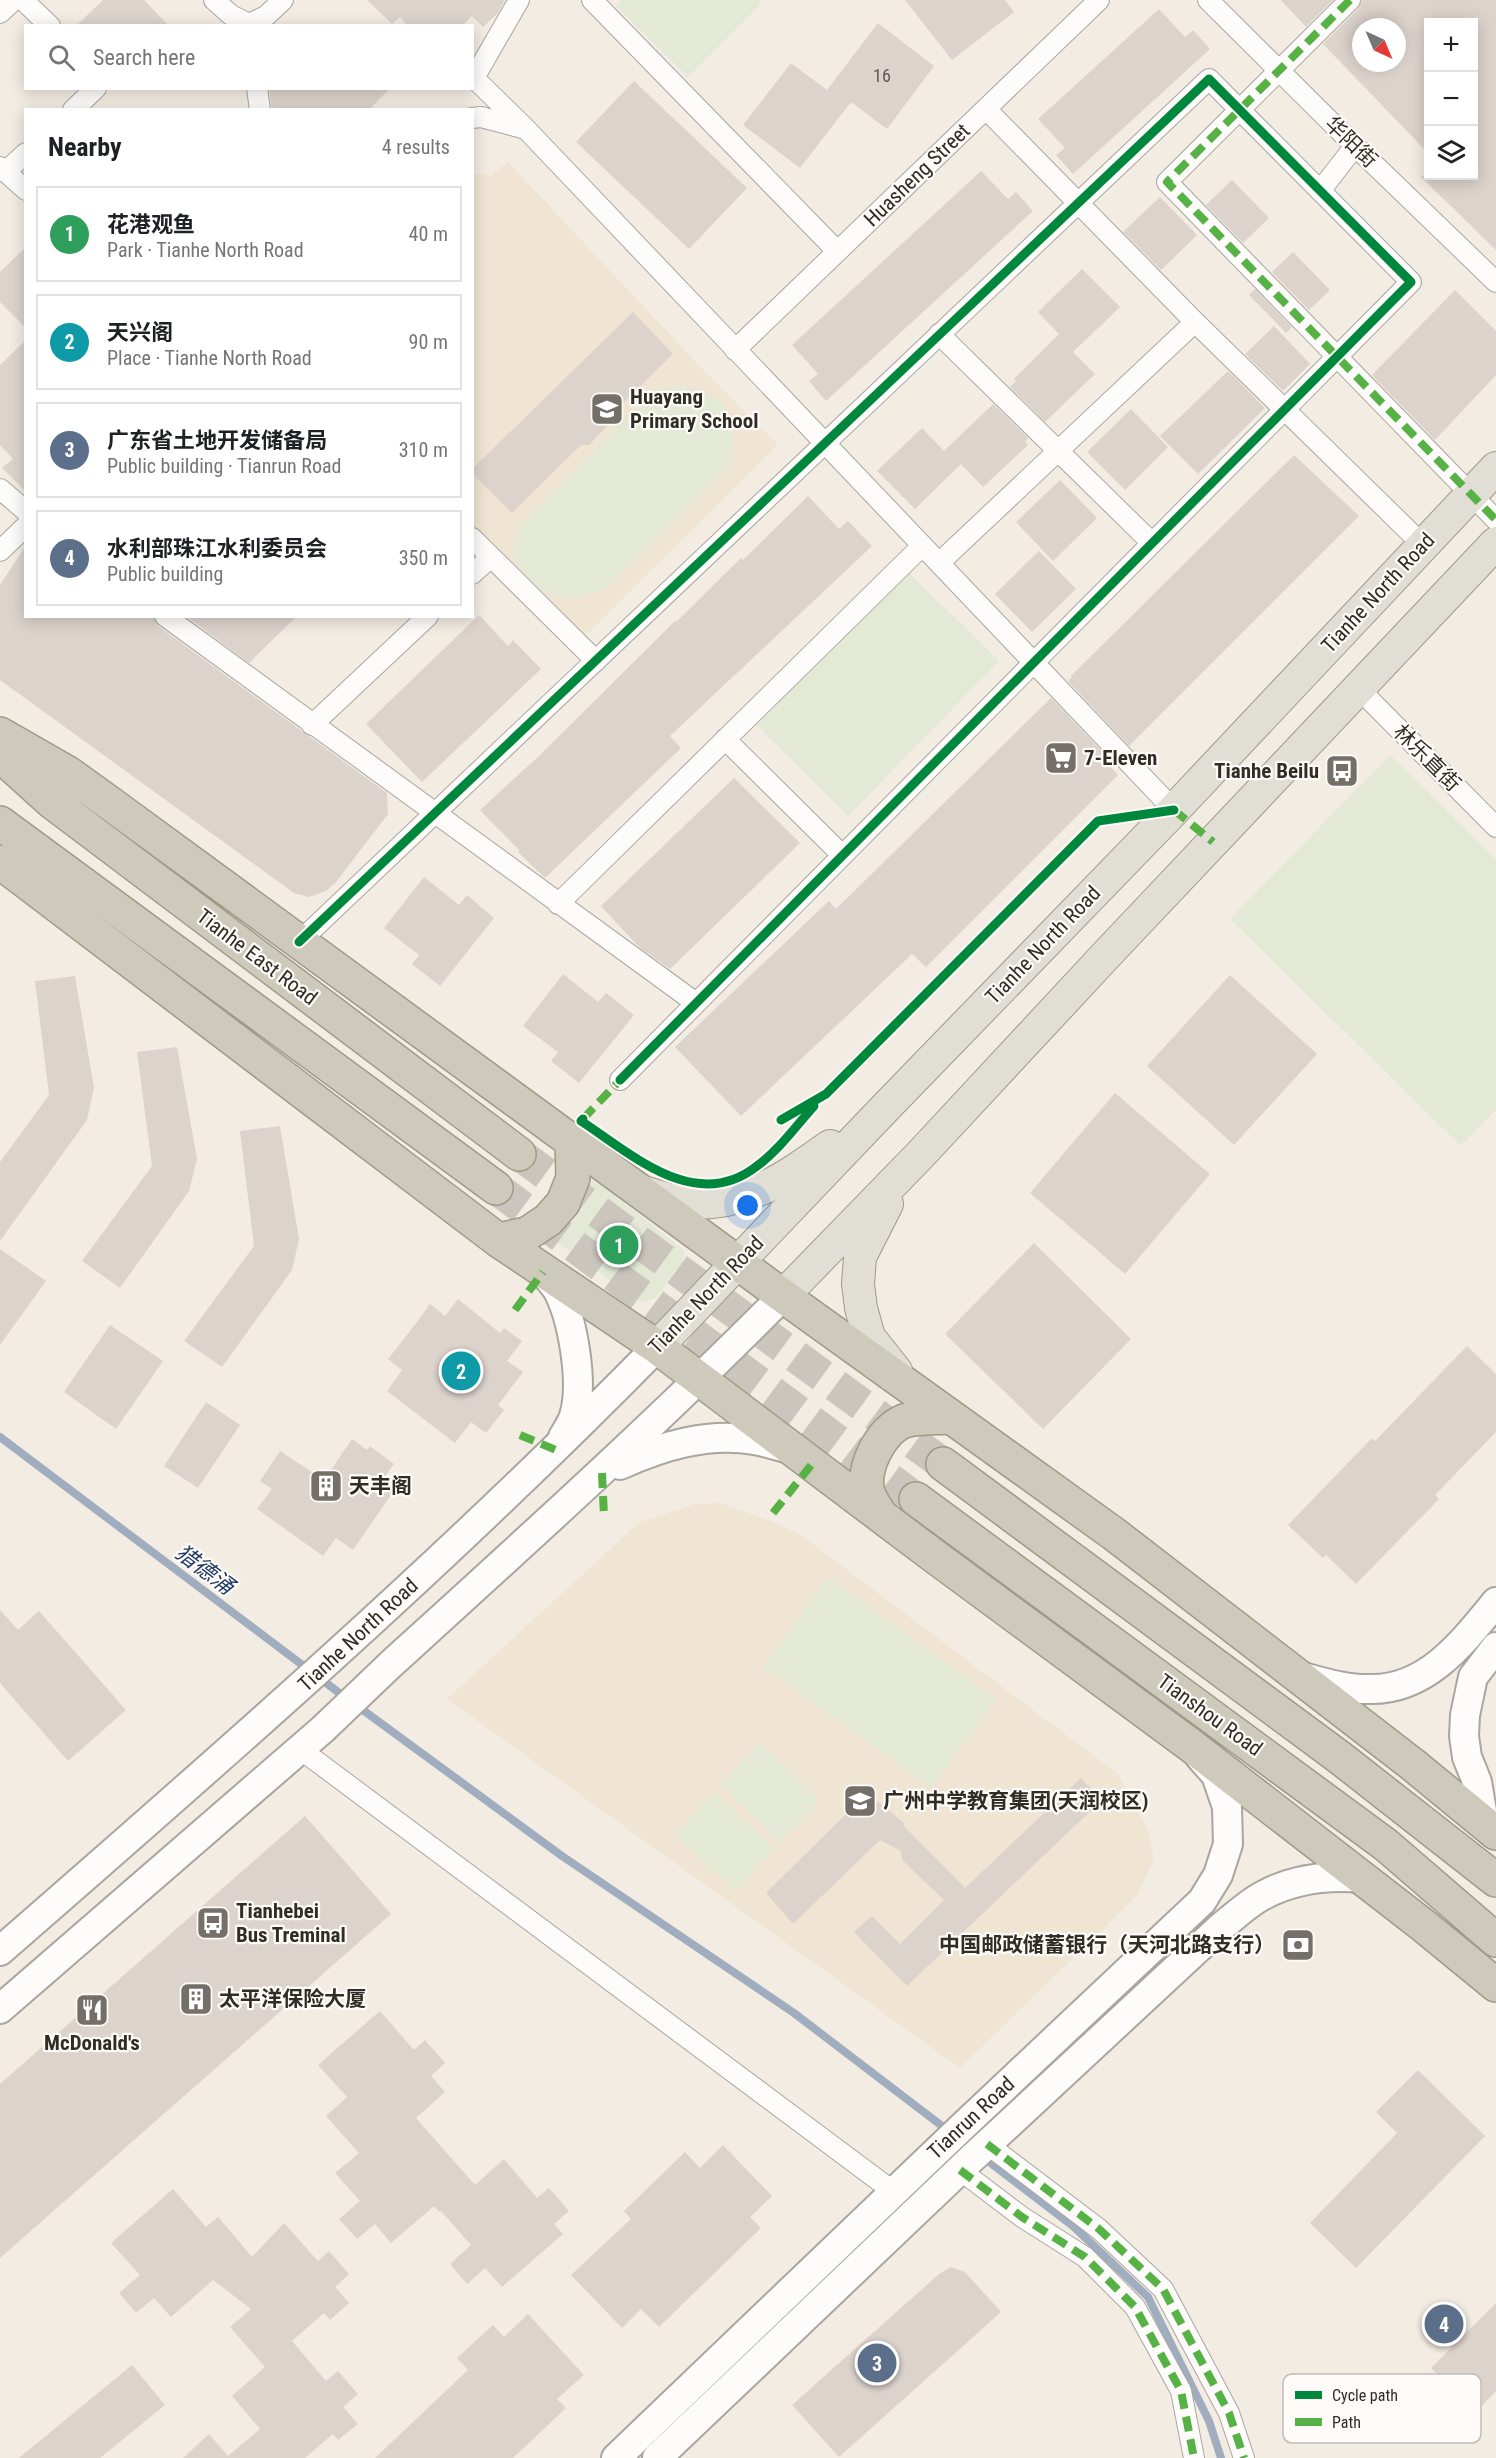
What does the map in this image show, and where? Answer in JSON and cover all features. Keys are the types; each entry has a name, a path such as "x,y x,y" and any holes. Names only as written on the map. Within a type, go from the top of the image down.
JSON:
{"highway":[{"path":"0,734 77,779 783,1296 1114,1534 1496,1831"},
{"name":"Tianhe East Road","path":"0,754 52,802 519,1155"},
{"name":"Tianhe East Road","path":"0,823 496,1188"},
{"path":"0,862 498,1240 657,1347 1189,1744 1496,1985"},
{"path":"498,1240 527,1234 548,1220 563,1203 573,1178 572,1140"},
{"path":"881,1516 868,1494 866,1481 869,1467 880,1443 893,1428 904,1421 950,1417"},
{"name":"Tianshou Road","path":"943,1464 1339,1757 1496,1880"},
{"name":"Tianshou Road","path":"916,1499 1386,1845 1496,1940"}],"main road":[{"name":"Tianhe North Road","path":"0,1951 348,1645 556,1450 1174,810 1496,468"},
{"path":"0,2009 323,1729 390,1665 602,1473 700,1379 921,1154 1496,543"},
{"path":"643,1192 692,1204 735,1199 762,1190 798,1169 887,1106"},
{"path":"921,1154 872,1229 860,1257 858,1284 861,1308 869,1337 894,1370 950,1417"},
{"path":"543,1272 557,1290 564,1307 572,1332 576,1363 577,1387 574,1415 556,1450"},
{"path":"602,1473 652,1450 702,1438 753,1440 794,1450"},
{"path":"1294,1675 1341,1686 1371,1689 1410,1682 1440,1664 1496,1602"},
{"path":"1496,1647 1473,1677 1465,1715 1464,1736 1467,1757 1477,1782 1483,1817 1496,1831"},
{"name":"Tianrun Road","path":"616,2458 954,2134 1202,1901 1218,1875 1228,1844 1227,1807 1216,1775 1189,1744"},
{"name":"Tianrun Road","path":"657,2458 972,2159 1221,1928 1261,1896 1297,1882 1324,1877 1362,1878"}],"street":[{"path":"0,13 14,0"},
{"path":"23,0 48,24"},
{"path":"214,0 231,15 247,24"},
{"path":"251,24 266,16 283,0"},
{"path":"519,0 474,78 1174,810"},
{"path":"592,0 837,251"},
{"name":"Huasheng Street","path":"735,350 1099,0"},
{"name":"华阳街","path":"1208,0 1496,282"},
{"path":"1350,0 1167,183 1496,520"},
{"path":"299,942 1209,79 1411,282 1282,409 620,1080"},
{"path":"75,108 94,90"},
{"path":"257,90 260,108"},
{"path":"986,109 1282,409 1423,545"},
{"path":"474,118 481,117 525,129"},
{"path":"1320,191 1355,146"},
{"path":"24,154 3,170 24,188"},
{"path":"939,563 1195,322"},
{"path":"939,334 1152,543"},
{"path":"0,489 24,509"},
{"path":"0,551 24,528"},
{"path":"474,540 597,661"},
{"path":"558,904 922,546"},
{"path":"474,572 491,557"},
{"path":"168,618 696,1003"},
{"path":"312,725 426,618"},
{"name":"林乐直街","path":"1358,688 1496,828"},
{"path":"725,739 842,855"},
{"path":"300,1749 894,2192"},
{"path":"972,2159 1022,2217 1085,2257 1135,2307 1181,2391 1194,2458"},
{"path":"972,2159 1099,2229 1163,2289 1229,2412 1244,2458"}],"shaded area":[{"name":"Huayang Primary School","path":"508,162 706,373 778,445 582,639 474,528 474,174 491,175"},
{"name":"广州中学教育集团(天润校区)","path":"721,1503 773,1522 802,1536 1118,1774 1147,1828 1154,1859 1137,1896 960,2068 447,1699 640,1522 695,1504"}],"green space":[{"path":"622,0 759,0 762,3 688,77 616,6"},
{"path":"678,386 710,395 728,410 733,433 729,466 606,588 582,597 571,598 560,597 540,589 519,566 514,554 515,540 522,523 653,391"},
{"path":"901,565 999,661 848,816 750,719"},
{"path":"1390,755 1496,859 1496,1110 1461,1146 1230,919"},
{"path":"593,1178 685,1251 682,1263 656,1298 640,1302 554,1240 576,1218"},
{"path":"828,1577 996,1699 931,1788 763,1666"},
{"path":"760,1743 820,1800 780,1842 720,1785"},
{"path":"715,1792 775,1849 735,1891 675,1834"}],"building":[{"path":"103,0 144,0 167,24 78,24"},
{"path":"367,0 505,0 498,13 483,27 472,16 464,24 406,24 400,17 392,24"},
{"path":"905,0 1005,0 1014,12 952,60"},
{"path":"1281,0 1333,0 1306,27"},
{"path":"1362,0 1496,0 1496,250 1424,180 1478,180 1478,18 1424,18 1424,149 1323,44 1358,9"},
{"path":"1159,9 1185,37 1193,30 1210,49 1073,174 1056,155 1065,148 1038,119"},
{"path":"878,23 934,66 887,129 851,102 800,168 743,125 791,63 827,90"},
{"path":"634,81 747,188 689,249 576,142"},
{"path":"269,90 388,90 371,108 272,108"},
{"path":"981,171 1008,199 1016,192 1033,211 826,401 809,381 818,374 792,345"},
{"path":"1232,180 1269,218 1243,243 1206,205"},
{"path":"1160,197 1197,235 1161,270 1123,232"},
{"path":"24,249 24,326 0,302 0,272"},
{"path":"1293,252 1330,290 1309,310 1272,272"},
{"path":"1082,269 1120,307 1073,352 1095,374 1045,422 1010,387 1016,381 1014,379 1059,334 1038,312"},
{"path":"1255,289 1292,327 1286,333 1249,295"},
{"path":"1455,290 1496,331 1496,375 1435,440 1372,375"},
{"path":"633,312 673,354 617,409 616,417 589,445 581,445 512,513 474,475 474,467"},
{"path":"1274,326 1310,364 1283,391 1245,354"},
{"path":"24,342 24,490 2,468 13,459 0,445 0,365"},
{"path":"1228,371 1265,408 1198,474 1160,436"},
{"path":"993,404 1028,438 1025,442 1028,445 983,487 961,464 915,509 877,471 922,428 944,451"},
{"path":"1131,409 1168,447 1125,490 1087,452"},
{"path":"1294,455 1359,516 1129,746 1068,681"},
{"path":"1060,480 1097,518 1053,561 1016,522"},
{"path":"808,496 839,529 848,521 872,546 670,736 681,748 545,878 480,810"},
{"path":"24,548 24,618 154,618 158,626 387,793 388,814 336,882 326,891 309,897 294,893 0,680 0,585"},
{"path":"1039,551 1076,589 1032,632 995,594"},
{"path":"479,615 508,646 513,640 541,669 422,782 366,724"},
{"path":"189,618 295,618 249,663"},
{"path":"1051,698 1113,763 1110,766 1118,775 926,967 912,954 741,1116 675,1047 829,901 836,909"},
{"path":"734,778 800,843 670,969 639,947 601,906"},
{"path":"424,877 459,905 467,895 494,918 440,986 412,964 419,955 384,928"},
{"path":"563,974 598,1002 606,993 634,1015 579,1083 551,1061 558,1052 523,1026"},
{"path":"1230,975 1317,1054 1234,1145 1147,1066"},
{"path":"75,976 94,1088 87,1120 0,1241 0,1162 49,1095 35,981"},
{"path":"177,1047 197,1159 189,1191 120,1288 82,1261 152,1166 137,1052"},
{"path":"1115,1093 1210,1174 1125,1274 1030,1193"},
{"path":"280,1126 299,1239 292,1270 222,1367 184,1341 254,1246 240,1131"},
{"path":"1034,1243 1131,1339 1043,1429 945,1334"},
{"path":"0,1249 46,1281 0,1345"},
{"path":"458,1299 500,1333 504,1328 522,1341 507,1361 523,1372 498,1405 504,1410 486,1433 471,1422 455,1443 387,1391 402,1370 388,1359 430,1304 445,1316"},
{"path":"110,1325 163,1361 116,1429 64,1392"},
{"path":"1467,1346 1496,1374 1496,1432 1435,1495 1439,1499 1356,1584 1326,1555 1323,1558 1288,1525 1372,1438 1375,1441"},
{"path":"206,1402 240,1425 198,1488 164,1466"},
{"name":"天丰阁","path":"352,1439 367,1450 370,1446 394,1464 380,1483 393,1492 353,1550 336,1538 323,1556 257,1509 272,1489 260,1481 280,1451 324,1480"},
{"path":"0,1610 18,1630 39,1611 126,1710 68,1761 0,1683"},
{"path":"1081,1778 1102,1800 907,1986 854,1932 872,1916 900,1944 944,1900 902,1860 901,1851 880,1840 793,1924 766,1893 854,1806 865,1801 871,1807 877,1801 904,1823 903,1825 965,1888"},
{"name":"太平洋保险大厦","path":"305,1816 391,1914 0,2258 0,2084"},
{"path":"380,2011 414,2050 425,2040 445,2063 431,2076 445,2092 416,2118 475,2185 504,2159 537,2198 549,2188 569,2211 554,2224 563,2234 502,2287 485,2268 467,2284 450,2264 471,2245 434,2206 391,2243 375,2224 357,2239 339,2219 360,2201 335,2173 359,2153 326,2116 347,2097 318,2065"},
{"path":"1418,2070 1485,2136 1356,2268 1310,2223 1397,2133 1376,2112"},
{"path":"723,2145 772,2196 750,2217 761,2228 659,2327 641,2309 622,2328 571,2275 631,2219 624,2211 685,2152 700,2168"},
{"path":"173,2189 206,2227 218,2217 252,2257 284,2223 318,2261 329,2251 349,2274 335,2287 349,2303 330,2320 324,2313 292,2341 326,2381 338,2371 358,2394 343,2407 358,2424 338,2440 333,2434 305,2458 183,2458 209,2434 228,2456 260,2429 232,2396 265,2367 230,2327 251,2309 213,2280 171,2317 154,2298 136,2313 119,2293 140,2275 111,2243"},
{"path":"951,2267 965,2272 1001,2312 839,2457 792,2405 939,2274"},
{"path":"1496,2303 1496,2391 1481,2407 1481,2374 1437,2374 1431,2368"},
{"path":"528,2314 584,2375 557,2399 566,2408 513,2458 375,2458 468,2370 457,2358 493,2325 504,2337"},
{"path":"132,2365 165,2405 100,2458 19,2458"}],"waterway":[{"name":"猎德涌","path":"0,1437 346,1698"},
{"path":"356,1705 562,1856 794,2013 1073,2226 1148,2297 1209,2421 1221,2458"}],"tunnel":[{"path":"519,1154 943,1464"},
{"path":"496,1188 916,1499"}],"marked path":[{"path":"1350,0 1167,182 1496,520"},
{"path":"1174,810 1213,842"},
{"path":"583,1119 620,1080"},
{"path":"515,1310 543,1272"},
{"path":"520,1435 556,1450"},
{"path":"773,1513 812,1464"},
{"path":"602,1473 604,1516"},
{"path":"987,2144 1099,2229 1163,2289 1229,2413 1244,2458"},
{"path":"960,2170 1022,2217 1085,2257 1135,2307 1181,2391 1194,2458"}],"cycle path":[{"path":"299,942 1209,79 1411,282 620,1080"},
{"path":"781,1120 826,1094 1098,821 1174,810"},
{"path":"583,1119 581,1121 643,1163 688,1182 711,1184 734,1179 765,1160 814,1106"}],"place":[{"name":"Huayang Primary School","path":"607,409"},
{"name":"7-Eleven","path":"1061,758"},
{"name":"Tianhe Beilu","path":"1342,771"},
{"name":"花港观鱼","path":"619,1245"},
{"name":"天兴阁","path":"461,1371"},
{"name":"天丰阁","path":"326,1486"},
{"name":"广州中学教育集团(天润校区)","path":"860,1801"},
{"name":"Tianhebei Bus Treminal","path":"213,1923"},
{"name":"中国邮政储蓄银行（天河北路支行）","path":"1298,1945"},
{"name":"太平洋保险大厦","path":"196,1999"},
{"name":"McDonald's","path":"92,2010"},
{"name":"水利部珠江水利委员会","path":"1444,2324"},
{"name":"广东省土地开发储备局","path":"877,2363"}]}
